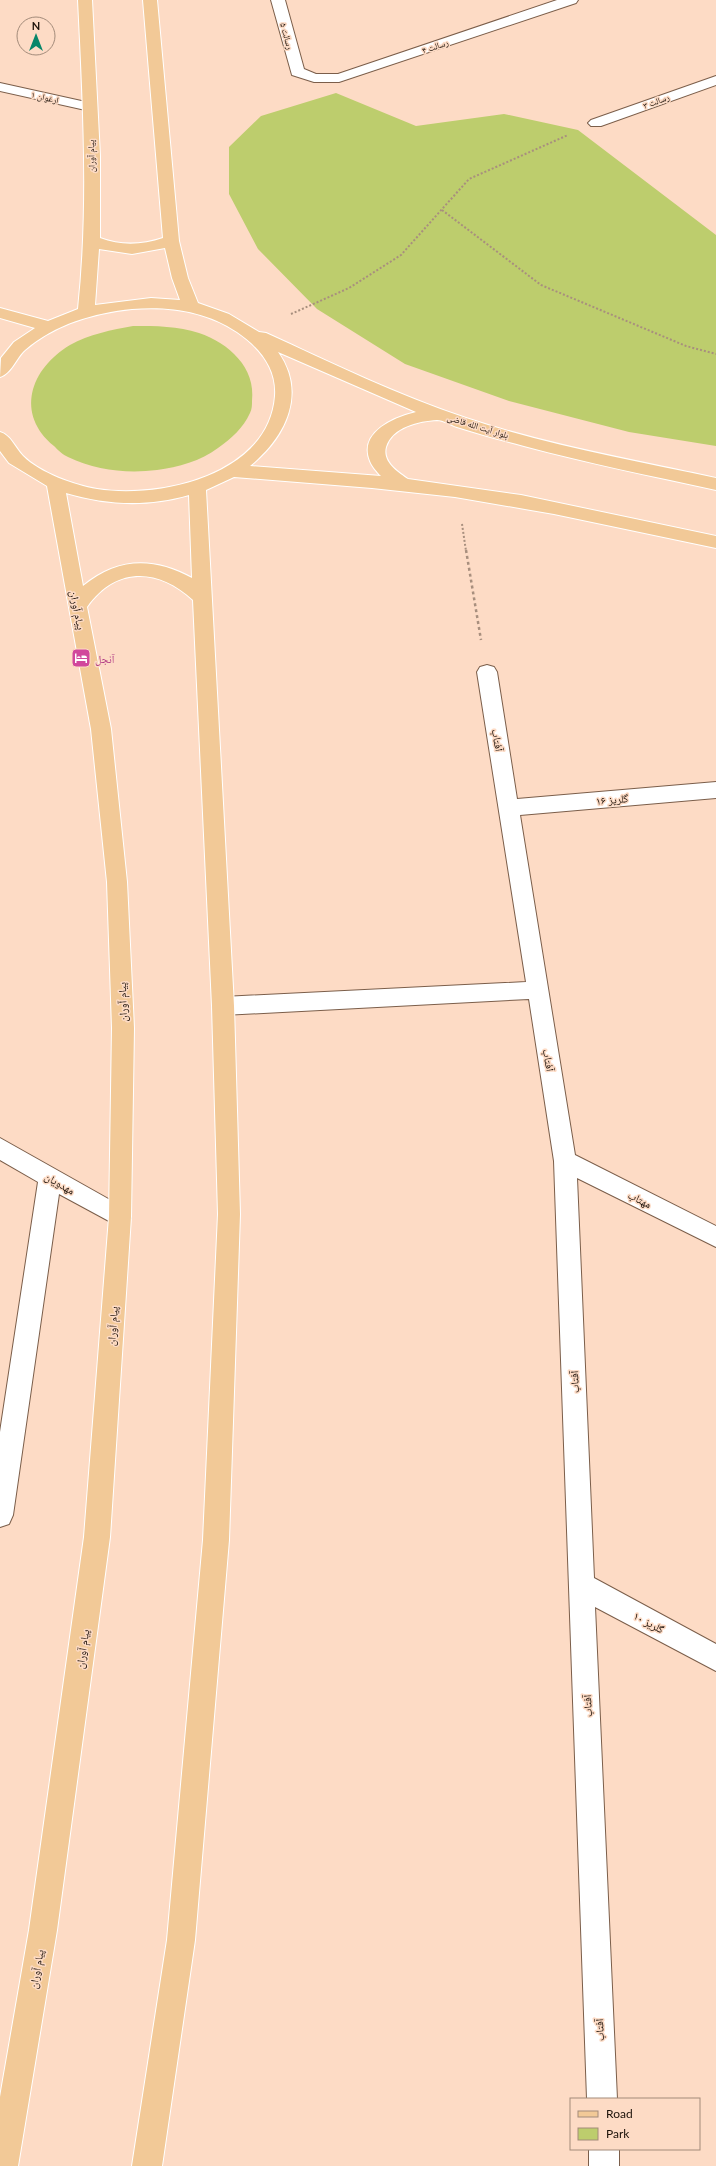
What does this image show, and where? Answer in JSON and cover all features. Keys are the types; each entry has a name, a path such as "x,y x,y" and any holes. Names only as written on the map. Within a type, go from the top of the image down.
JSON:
{"main road":[{"name":"پیام آوران","path":"85,0 90,107 92,241 86,312"},
{"path":"150,0 171,241 180,278 191,307"},
{"path":"92,241 106,246 122,249 145,248 171,241"},
{"path":"0,371 19,347 49,326 86,312 121,304 156,303 191,307 224,318 251,333 274,358 285,386 281,416 263,446 233,471 197,487 161,495 124,497 88,494 55,484 17,461 0,438"},
{"path":"0,313 49,326"},
{"name":"بلوار آیت ‌الله قاضی","path":"251,333 392,397 441,414 536,443 716,484"},
{"path":"404,485 389,476 379,465 376,451 380,439 389,427 404,419 422,415 441,414"},
{"path":"233,471 404,485 456,491 607,518 716,542"},
{"name":"پیام آوران","path":"3,2166 43,1930 97,1537 120,1217 123,1028 117,882 101,729 77,608 55,484"},
{"path":"148,2166 181,1940 216,1540 229,1214 224,1006 210,731 201,596 197,487"},
{"path":"77,608 85,594 98,582 116,574 136,570 156,570 175,575 190,584 201,596"}],"street":[{"name":"رسالت ۵","path":"278,0 297,72"},
{"name":"رسالت ۴","path":"297,72 314,78 339,78 571,0"},
{"name":"رسالت ۳","path":"596,123 716,80"},
{"name":"ارغوان ۱","path":"0,87 90,107"},
{"name":"آفتاب","path":"487,672 565,1161 583,1586 602,2098"},
{"name":"گلریز ۱۶","path":"509,808 716,790"},
{"path":"224,1006 538,990"},
{"name":"مهدویان","path":"0,1148 120,1217"},
{"name":"مهتاب","path":"565,1161 716,1237"},
{"path":"0,1515 50,1177"},
{"name":"گلریز ۱۰","path":"583,1586 716,1658"},
{"path":"604,2150 604,2166"}],"path":[{"path":"251,333 349,288 401,255 469,179 596,123"},
{"path":"442,210 541,285 686,346 716,354"},
{"path":"456,491 487,672"}],"green space":[{"path":"336,93 416,126 504,114 578,130 716,235 716,446 629,432 509,401 405,364 317,309 258,249 229,194 229,147 261,116"},
{"path":"133,326 175,328 210,337 230,350 245,368 250,378 252,389 251,412 237,432 211,453 189,463 165,469 123,471 100,468 66,456 59,451 42,433 34,420 31,406 32,392 37,379 45,366 56,355 77,341 101,333"}],"place":[{"name":"آنجل","path":"81,658"}]}
